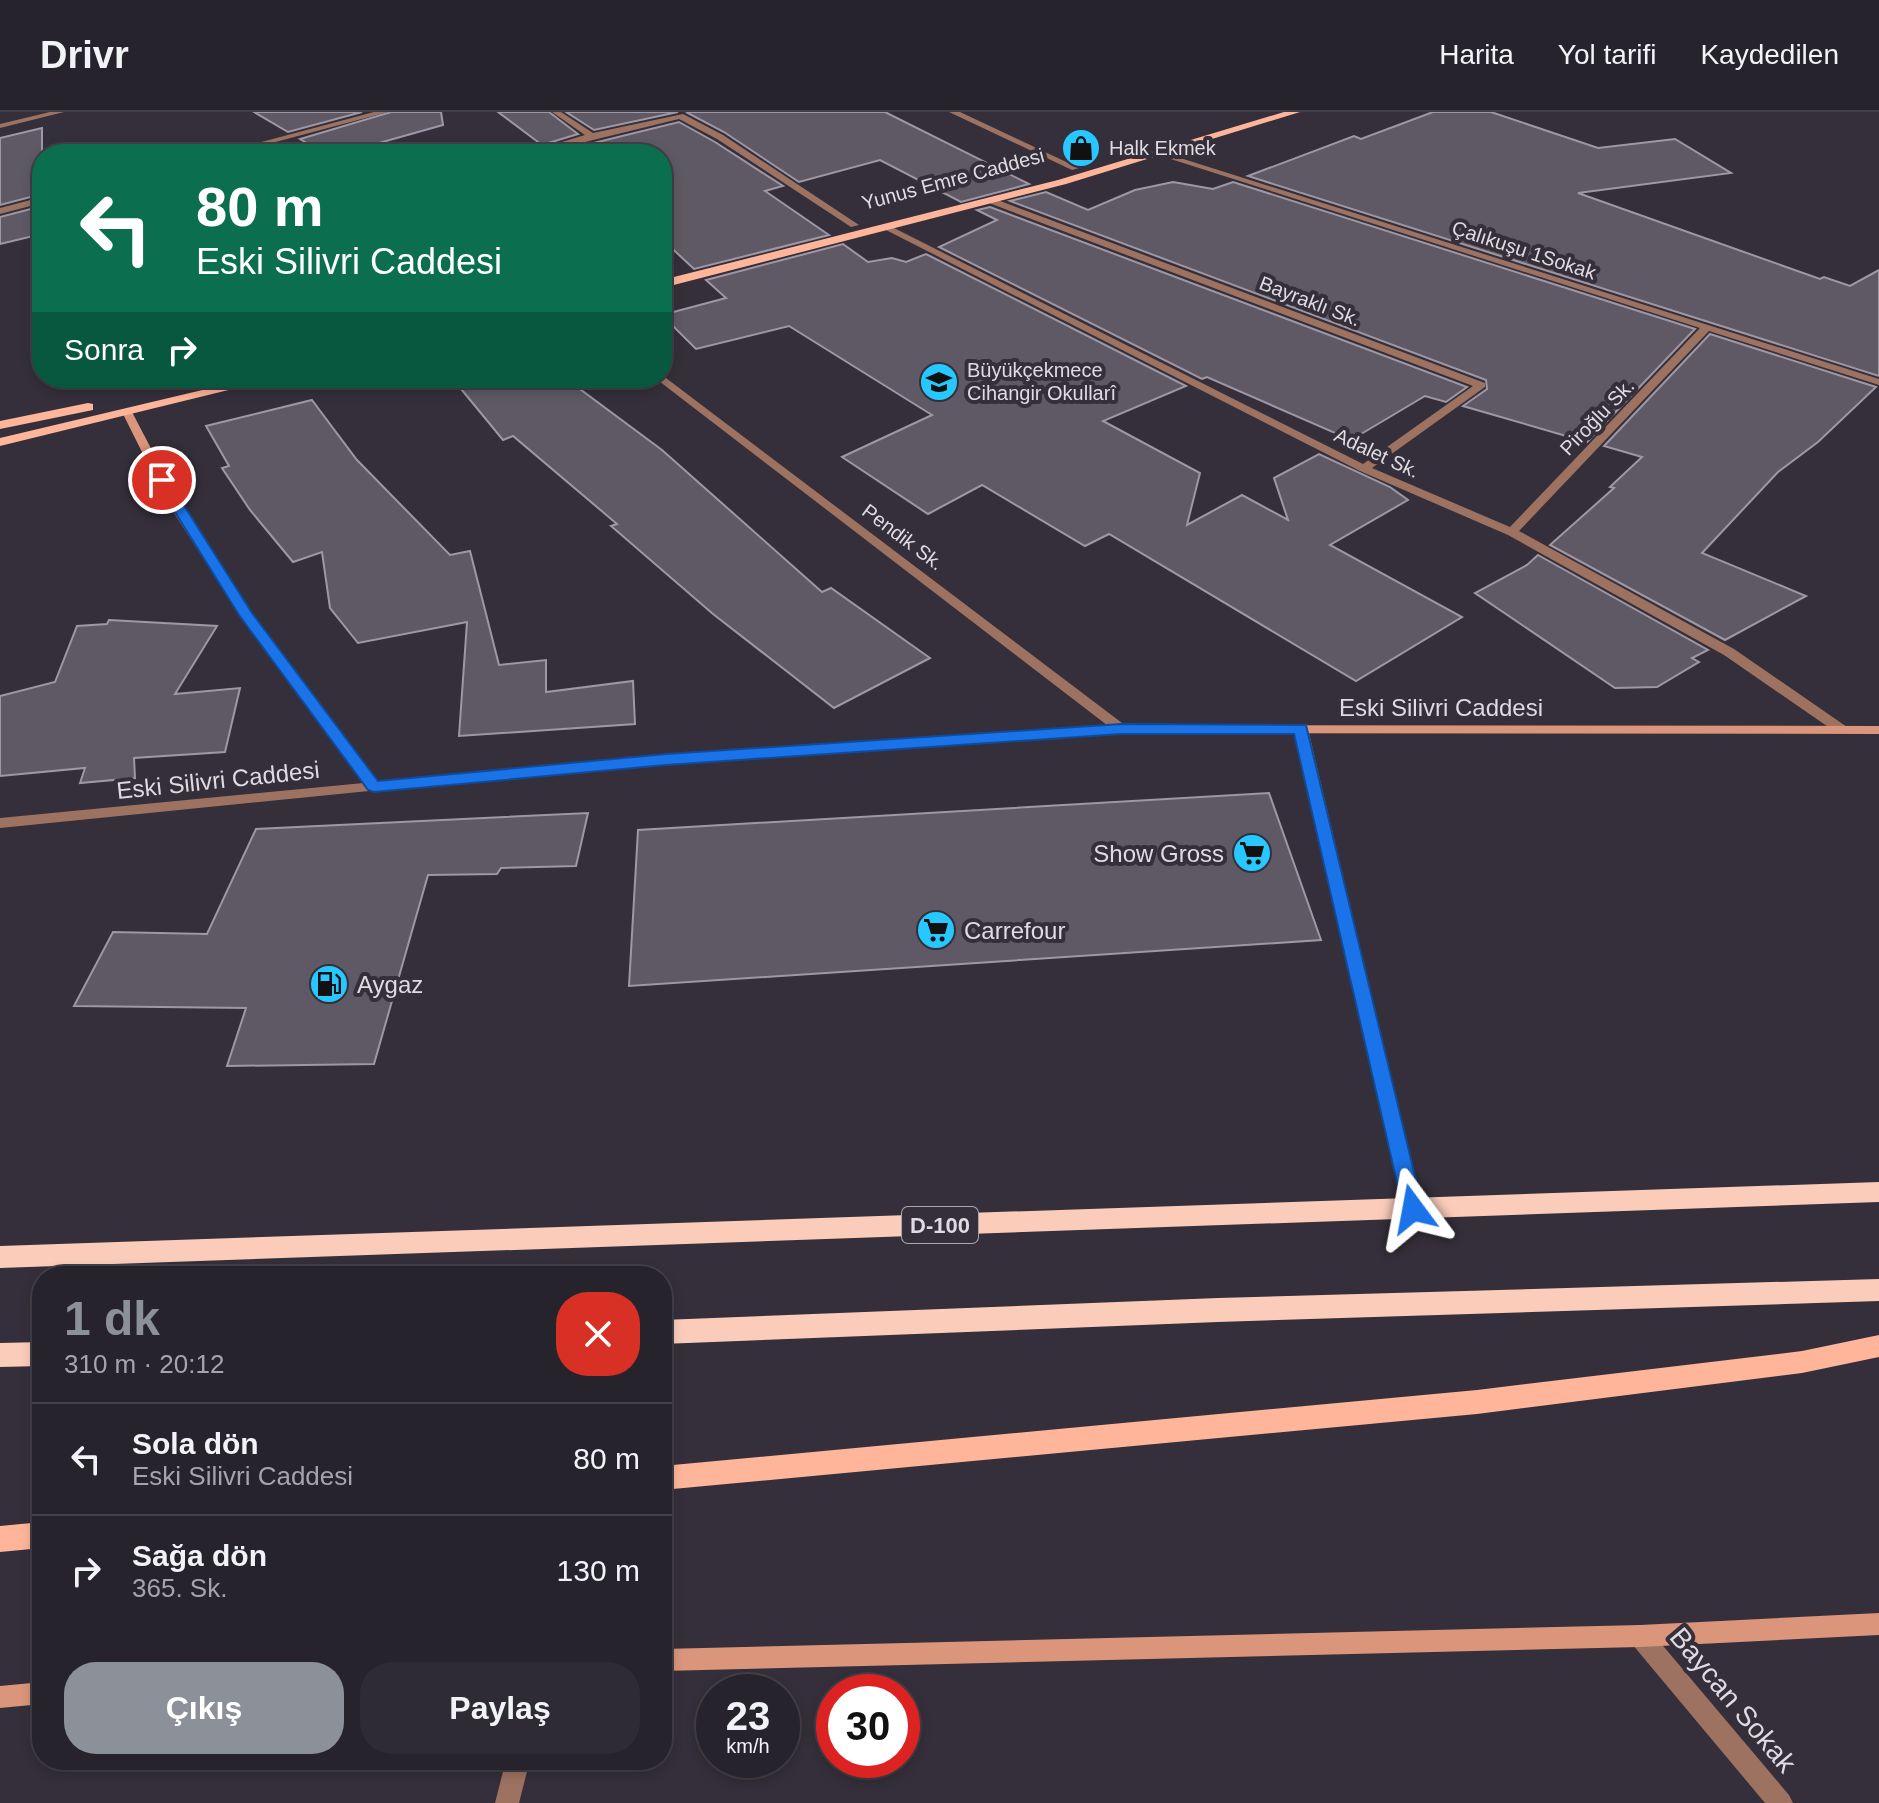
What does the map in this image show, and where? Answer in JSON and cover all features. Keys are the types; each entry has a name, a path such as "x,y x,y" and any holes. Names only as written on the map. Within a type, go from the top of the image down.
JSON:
{"highway":[{"name":"D-100","path":"0,1257 1879,1192"},
{"path":"672,1332 1218,1310 1879,1290"},
{"path":"0,1355 32,1354"}],"main road":[{"name":"Yunus Emre Caddesi","path":"672,274 1075,168 1251,112"},
{"path":"672,274 887,228 992,201 1295,112"},
{"path":"0,442 184,388"},
{"path":"0,425 218,388"},
{"path":"124,406 173,502 246,615 374,787"},
{"name":"Eski Silivri Caddesi","path":"374,787 666,759 1121,729 1879,730"},
{"path":"672,1477 1477,1402 1802,1362 1879,1346"},
{"path":"0,1539 32,1536"},
{"path":"672,1660 1640,1636 1879,1624"},
{"path":"0,1697 32,1694"}],"street":[{"path":"0,126 60,112"},
{"path":"261,144 384,112"},
{"path":"556,112 592,136"},
{"path":"953,112 1075,168"},
{"path":"563,144 680,116 720,137 854,225"},
{"name":"Çalıkuşu 1Sokak","path":"1158,152 1879,382"},
{"name":"Bayraklı Sk.","path":"992,201 1481,385 1364,469"},
{"path":"0,211 32,203"},
{"name":"Adalet Sk.","path":"887,228 1364,469 1512,532 1729,652 1842,730"},
{"name":"Piroğlu Sk.","path":"1512,532 1707,327"},
{"name":"Pendik Sk.","path":"672,387 1121,729"},
{"path":"1301,729 1413,1209"},
{"name":"Eski Silivri Caddesi","path":"0,823 374,787"},
{"name":"Baycan Sokak","path":"1640,1636 1781,1803"},
{"path":"507,1803 515,1770"}],"building":[{"path":"254,112 362,112 288,132"},
{"path":"391,112 441,112 443,125 376,144 309,144 300,139"},
{"path":"498,112 549,112 578,134 541,144"},
{"path":"566,112 678,112 594,130"},
{"path":"686,112 885,112 1029,184 961,202 880,160 799,182 724,132"},
{"path":"1433,112 1491,112 1598,148 1675,139 1731,173 1578,193 1820,279 1824,277 1850,286 1879,270 1879,376 1248,176 1354,136 1361,139"},
{"path":"679,122 783,186 765,191 829,235 694,269 672,248 672,144 590,144"},
{"path":"42,128 42,144 32,144 32,197 0,205 0,138"},
{"path":"1173,182 1213,189 1233,182 1695,329 1587,442 1463,406 1487,389 1486,380 1010,201 1046,192 1088,210 1135,190"},
{"path":"990,207 1467,387 1446,402 1425,396 1351,440 1207,377 1202,379 939,247 997,220 977,210"},
{"path":"32,209 32,236 0,244 0,217"},
{"path":"843,244 868,262 892,258 906,262 926,254 1186,386 1103,421 1200,473 1187,525 1242,495 1288,520 1274,478 1319,454 1390,487 1408,500 1330,545 1462,617 1356,681 1109,534 1085,546 982,485 928,514 842,457 932,415 789,326 696,349 672,325 672,312 726,298 706,280"},
{"path":"1710,334 1876,387 1818,442 1778,472 1702,553 1806,596 1725,640 1550,545 1614,488 1610,487 1642,457 1604,446"},
{"path":"460,388 578,388 662,450 822,592 831,588 930,658 834,708 713,614 611,526 617,524 513,436 503,440"},
{"path":"312,400 357,460 450,555 470,551 499,665 546,660 546,692 633,681 635,724 459,736 467,622 358,643 330,608 322,552 293,562 250,510 222,468 229,466 206,426"},
{"path":"1538,555 1708,650 1692,658 1699,662 1657,687 1615,688 1475,593 1527,565"},
{"path":"109,620 217,626 175,694 240,688 225,752 134,758 135,778 80,783 85,768 0,776 0,696 55,682 77,626 107,624"},
{"path":"1269,793 1321,940 629,986 638,830"},
{"path":"588,813 576,866 501,868 497,874 428,875 374,1064 227,1066 246,1008 74,1006 113,932 207,934 256,829"}],"place":[{"name":"Halk Ekmek","path":"1081,148"},
{"name":"Büyükçekmece Cihangir Okullarî","path":"939,382"},
{"name":"Show Gross","path":"1252,853"},
{"name":"Carrefour","path":"936,930"},
{"name":"Aygaz","path":"329,984"}],"route":[{"path":"162,480 246,615 374,787 666,759 1121,729 1301,729 1413,1209"}]}
